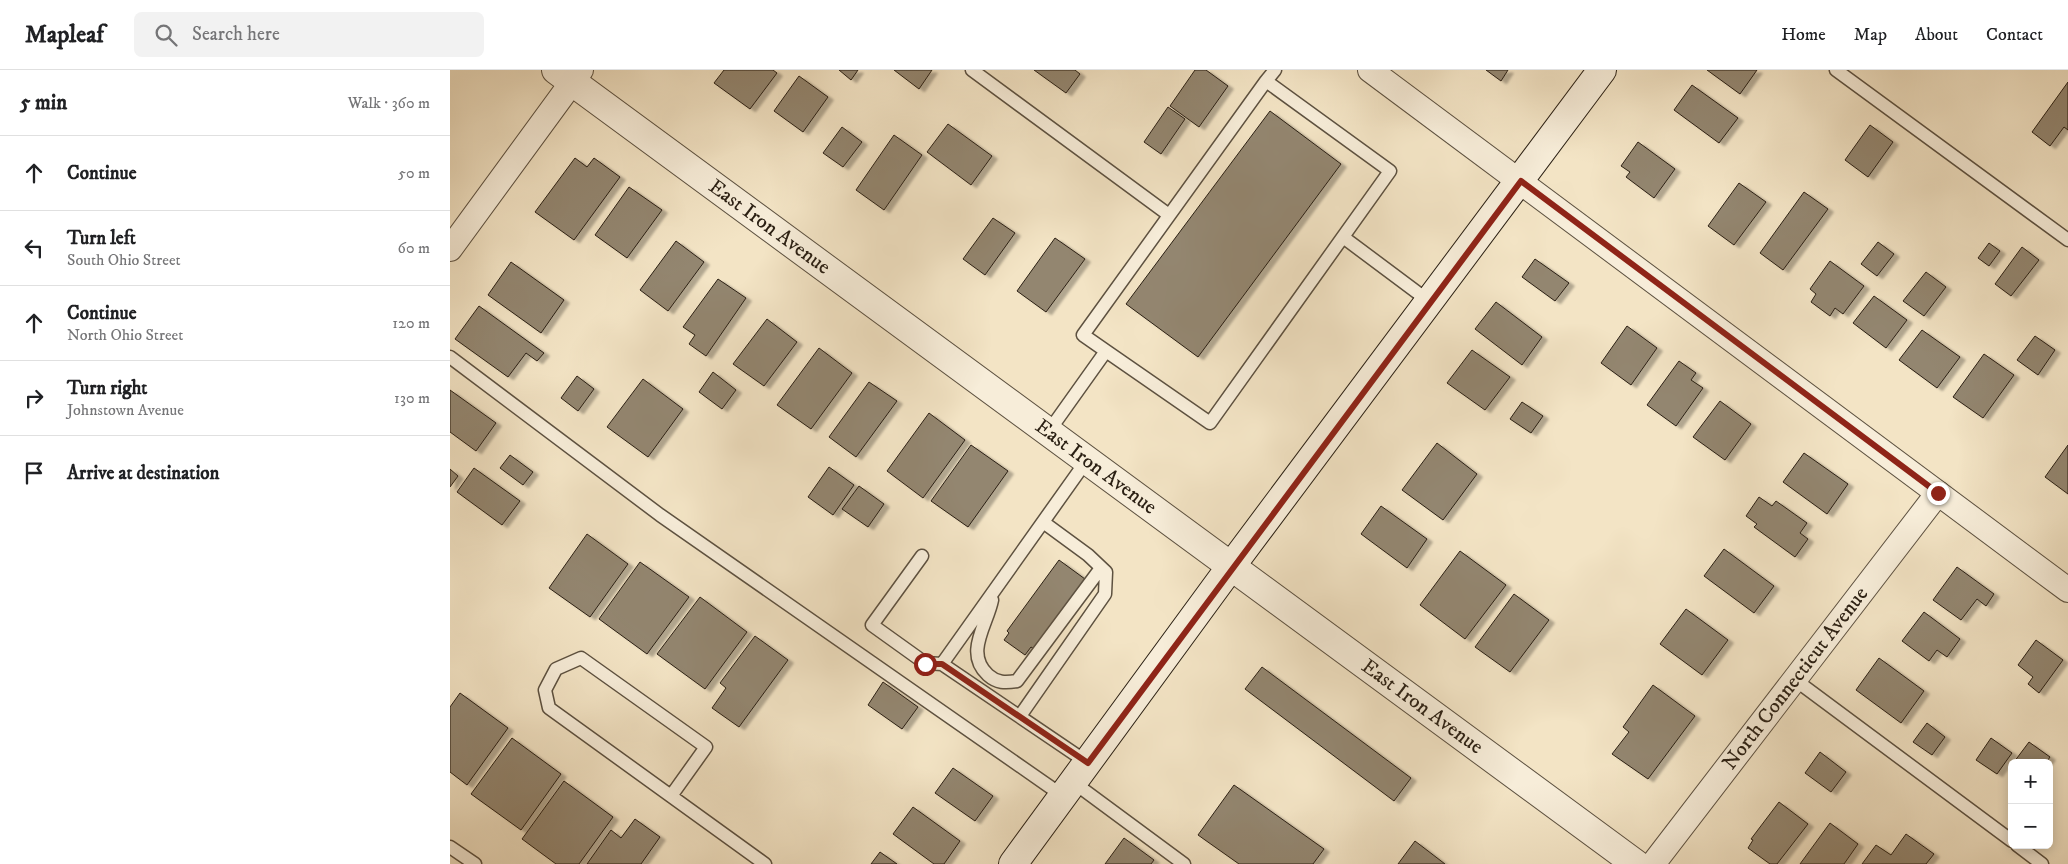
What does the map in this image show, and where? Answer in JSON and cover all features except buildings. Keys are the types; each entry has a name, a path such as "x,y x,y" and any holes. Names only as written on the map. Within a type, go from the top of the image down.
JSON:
{"street":[{"path":"1370,70 2068,590"},
{"path":"1013,864 1232,566 1602,70"},
{"path":"450,249 569,74"},
{"name":"East Iron Avenue","path":"569,74 1087,460 1636,864"},
{"name":"North Connecticut Avenue","path":"1653,864 1938,493"}],"lane":[{"path":"972,70 1169,215"},
{"path":"1266,81 1390,171 1210,423 1083,335 1266,81 1275,70"},
{"path":"1836,70 2068,240"},
{"path":"1343,237 1430,302"},
{"path":"1048,431 1106,351"},
{"path":"450,357 660,515 1075,780 1184,864"},
{"path":"942,664 1087,460"},
{"path":"1020,716 1105,594 1106,572 1088,555 1043,522"},
{"path":"922,556 872,625 925,664 942,664 1020,716 1075,780"},
{"path":"994,590 991,605 978,639 978,654 981,668 994,680 1005,684 1017,681 1101,568"},
{"path":"671,796 706,747 581,658 556,669 545,690 549,708 765,864"},
{"path":"1794,679 2008,838"},
{"path":"450,847 475,864"},
{"path":"2022,849 2042,864"}],"route":[{"path":"925,664 942,664 1088,763 1232,566 1521,181 1938,493"}]}
